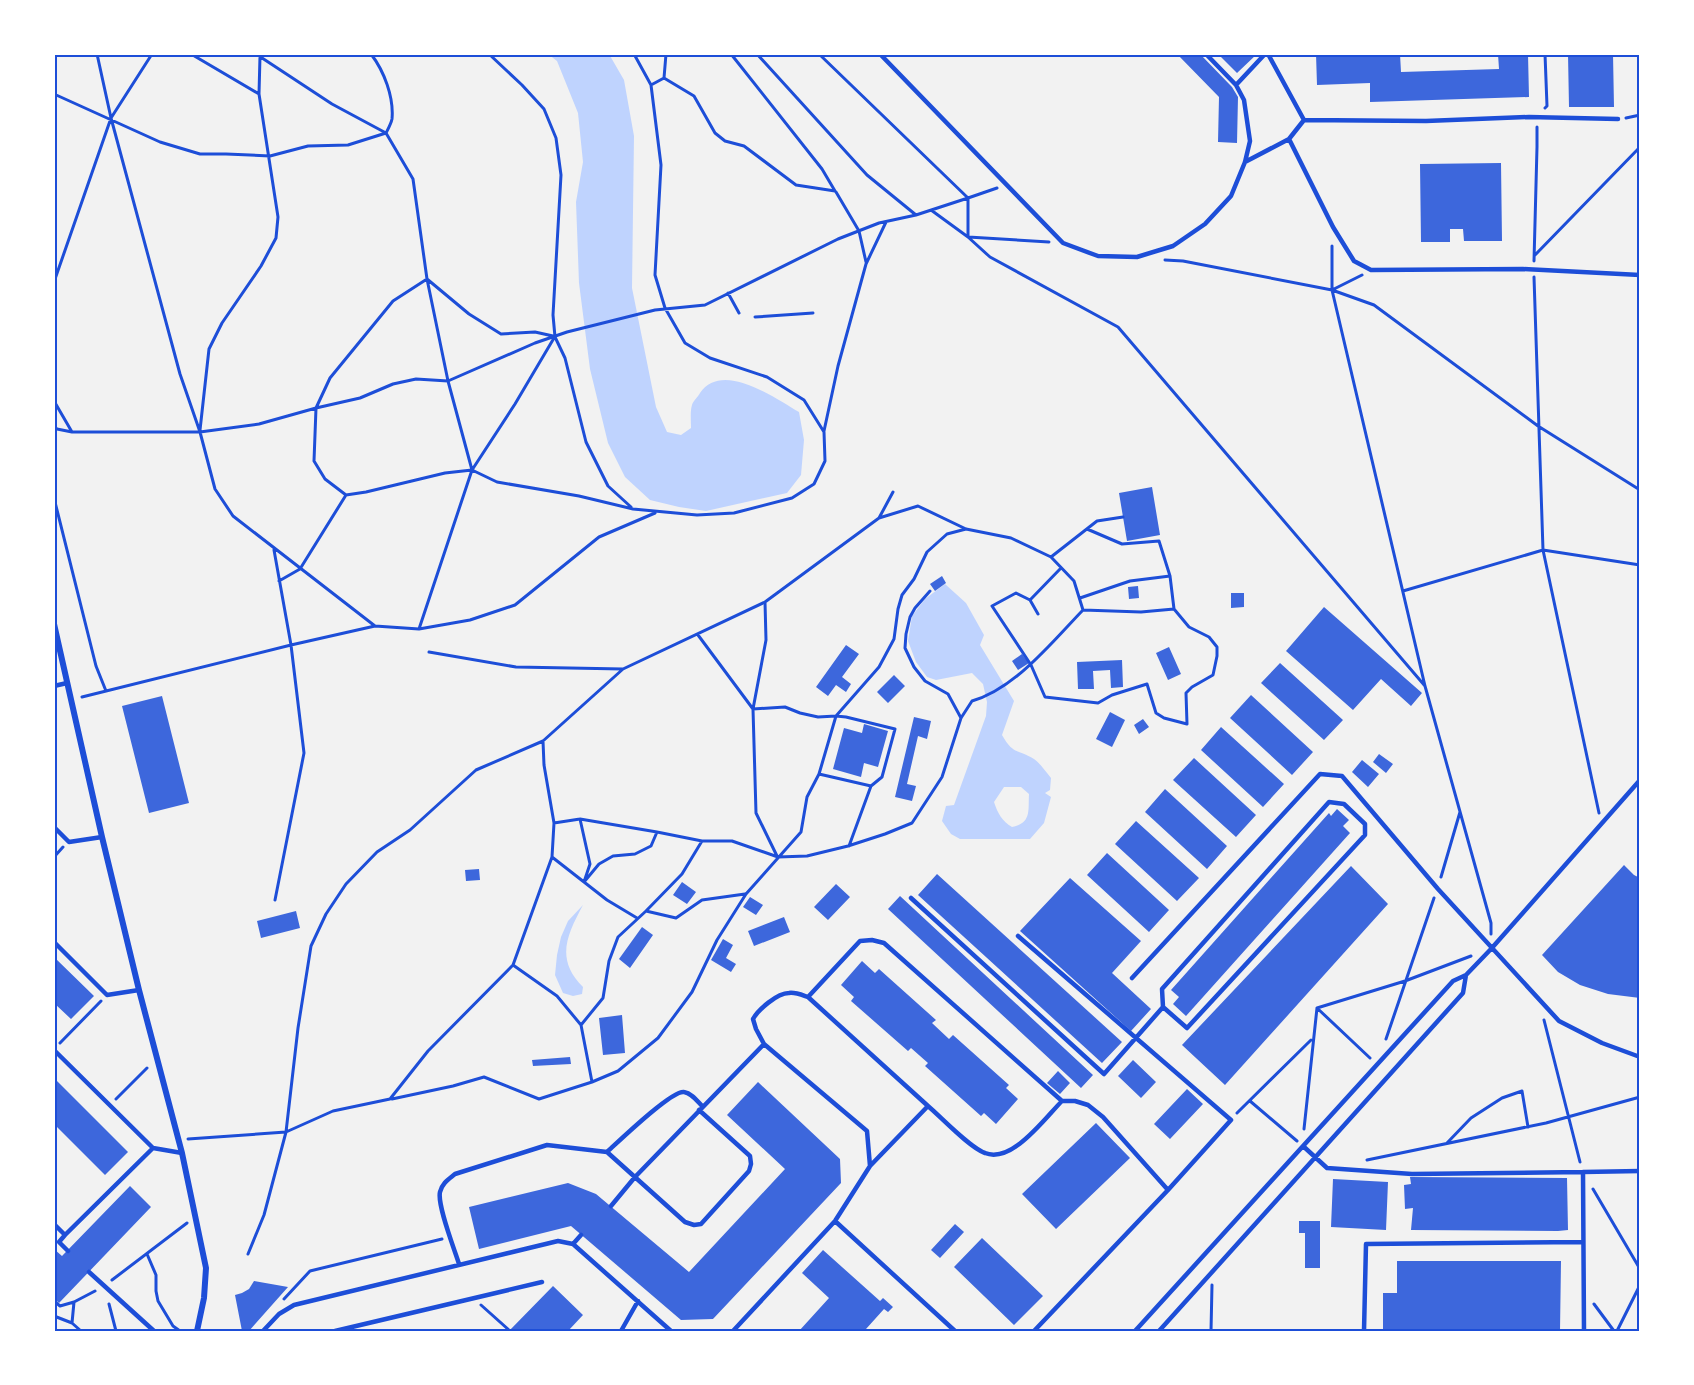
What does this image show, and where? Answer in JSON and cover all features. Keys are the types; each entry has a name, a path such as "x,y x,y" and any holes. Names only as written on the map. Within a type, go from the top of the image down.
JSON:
{"street":[{"path":"54,624 139,990 182,1153 206,1268 204,1298 197,1331"}],"lane":[{"path":"880,54 1063,243 1098,256 1137,257 1173,246 1205,224 1231,196 1245,162 1250,141 1244,100 1236,85 1206,54"},
{"path":"1236,85 1266,54 1304,120"},
{"path":"1304,120 1618,119"},
{"path":"1245,162 1289,139 1304,120"},
{"path":"1289,139 1333,227 1354,261 1371,270 1533,270 1640,275"},
{"path":"54,686 67,683"},
{"path":"1132,978 1320,774 1342,776 1438,889 1559,1022 1602,1044 1640,1057"},
{"path":"1135,1331 1453,981 1466,975 1491,949 1640,780"},
{"path":"911,898 1104,1074 1163,1007 1162,989 1329,802 1344,804 1365,824 1365,835 1187,1028 1163,1007"},
{"path":"54,827 69,842 102,837"},
{"path":"1018,936 1231,1120 1034,1331"},
{"path":"808,997 860,941 872,940 884,943 1062,1101 1075,1101 1088,1105 1103,1117 1168,1190"},
{"path":"54,942 107,995 139,990"},
{"path":"1159,1331 1463,993 1466,975"},
{"path":"870,1166 867,1131 764,1044 756,1029 753,1019 757,1012 783,993 791,992 808,997 975,1148 986,1154 997,1155 1008,1152 1019,1145 1062,1101"},
{"path":"610,1206 635,1177 764,1044"},
{"path":"54,1050 153,1148 182,1153"},
{"path":"459,1264 441,1205 440,1192 446,1181 455,1174 547,1145 607,1152 685,1222 694,1225 700,1224 749,1171 751,1164 750,1156 690,1095 684,1092 677,1093 664,1102 607,1152"},
{"path":"733,1331 835,1221 870,1166 928,1106"},
{"path":"1303,1146 1327,1168 1370,1172 1412,1174 1640,1171"},
{"path":"68,1251 59,1242 153,1148"},
{"path":"1583,1172 1584,1331"},
{"path":"835,1221 955,1331"},
{"path":"54,1224 65,1235"},
{"path":"573,1244 581,1235"},
{"path":"263,1331 279,1314 294,1305 558,1241 573,1244 671,1331"},
{"path":"1364,1331 1366,1244 1583,1242"},
{"path":"89,1272 154,1331"},
{"path":"336,1331 542,1282"},
{"path":"621,1331 638,1301"}],"path":[{"path":"97,54 111,118 180,375 200,432 215,489 233,516 375,626"},
{"path":"54,282 111,118 152,54"},
{"path":"191,54 259,94"},
{"path":"200,432 209,349 222,322 261,266 276,238 278,217 259,94 258,54"},
{"path":"258,54 332,104 386,133 413,179 427,279 448,381 472,470"},
{"path":"54,94 160,142 200,154 270,156 308,146 348,145 386,133 392,120 390,96 379,64 371,54"},
{"path":"489,54 522,84 544,110 556,138 561,175 553,315 555,337 565,358 586,442 608,486 633,509"},
{"path":"634,54 651,86 661,165 655,275 665,308 685,343 710,358 767,377 804,400 824,432"},
{"path":"664,78 666,54"},
{"path":"731,54 822,169 859,231 866,264"},
{"path":"757,54 867,175 916,215"},
{"path":"819,54 968,198 968,237"},
{"path":"1545,54 1547,106 1537,118 1533,270 1543,550 1601,823"},
{"path":"651,86 664,78"},
{"path":"664,78 694,96 715,133 725,141 744,147 796,184 835,191"},
{"path":"1618,119 1640,115"},
{"path":"1534,256 1640,147"},
{"path":"54,426 57,429 72,432 200,432 259,424 360,398 393,384 416,379 448,381 535,343 567,332 665,308 705,305 838,239 886,221 916,215 1007,185"},
{"path":"930,210 968,237 990,257 1118,327 1425,686"},
{"path":"427,279 393,301 330,378 316,408 314,461 325,479 346,495 445,473 472,470 497,482 579,496 633,509 697,515 734,513 792,498 814,484 825,461 824,432 838,366 866,264 886,221"},
{"path":"1317,1008 1406,981 1491,949 1491,923 1425,686 1332,290 1333,227"},
{"path":"968,237 1063,243"},
{"path":"1160,259 1183,261 1332,290 1374,305 1538,426 1640,490"},
{"path":"1332,290 1371,270"},
{"path":"427,279 469,314 501,334 535,332 555,337"},
{"path":"728,294 739,313"},
{"path":"755,317 813,313"},
{"path":"419,629 472,470 555,337"},
{"path":"54,401 72,432"},
{"path":"879,518 893,492"},
{"path":"279,581 300,569 346,495"},
{"path":"54,498 96,666 106,691"},
{"path":"248,1254 264,1215 286,1132 298,1028 311,946 326,914 346,884 377,852 410,830 476,770 543,741 623,669 765,602 879,518 918,506 966,529 1011,538 1051,557 1074,581 1083,610"},
{"path":"71,700 375,626 419,629 470,620 514,604 599,537 658,512"},
{"path":"1051,557 1097,521 1123,517"},
{"path":"187,1139 286,1132 333,1111 453,1086 484,1077 540,1099 618,1071 658,1038 692,992 717,940 746,894 801,831 807,797 819,774 836,716 879,667 894,639 902,596 914,579 927,552 948,534 966,529"},
{"path":"1038,614 1030,600 1016,593 992,606 1031,665 1045,697 1098,703 1112,695 1147,684 1156,713 1164,718 1187,724 1186,693 1213,675 1217,647 1209,637 1189,627 1174,609 1170,576 1159,541 1122,544 1087,529"},
{"path":"273,549 291,645 304,753 275,900"},
{"path":"1403,591 1543,550 1640,565"},
{"path":"1030,600 1061,568"},
{"path":"1079,598 1130,581 1170,576"},
{"path":"930,591 910,617 905,648 925,681 948,694 961,718"},
{"path":"765,602 766,640 753,709 756,813 778,857"},
{"path":"554,823 580,819 702,841 732,842 778,857 807,856 885,834 912,823 942,777 961,718 972,701 983,698 1031,665 1083,610 1141,612 1174,609"},
{"path":"699,635 753,709"},
{"path":"429,652 516,667 623,669"},
{"path":"753,709 785,707 818,717 846,717 895,729 882,777 871,786 848,846"},
{"path":"390,1099 428,1051 513,965 552,857 554,823 544,765 543,741"},
{"path":"819,774 871,786"},
{"path":"1384,1044 1438,889 1460,812"},
{"path":"580,819 590,864 584,882"},
{"path":"584,882 599,864 613,856 635,854 651,846 657,832"},
{"path":"581,1025 603,998 609,961 618,937 682,874 702,841"},
{"path":"552,857 607,900 637,918"},
{"path":"646,911 676,918 702,900 746,894"},
{"path":"513,965 557,996 581,1025 592,1082"},
{"path":"54,1050 107,995"},
{"path":"1539,1001 1583,1172 1640,1269"},
{"path":"1317,1008 1377,1064"},
{"path":"1303,1146 1312,1038 1317,1008"},
{"path":"1231,1120 1312,1038"},
{"path":"110,1105 147,1068"},
{"path":"1446,1144 1471,1118 1502,1098 1522,1090 1528,1127"},
{"path":"1359,1162 1528,1127 1640,1097"},
{"path":"1250,1101 1303,1146"},
{"path":"54,1300 60,1306 74,1302 105,1286 187,1223"},
{"path":"278,1305 310,1271 451,1237"},
{"path":"147,1254 156,1275 158,1301 173,1326 180,1331"},
{"path":"1211,1331 1213,1271"},
{"path":"1583,1288 1616,1331 1640,1285"},
{"path":"105,1286 116,1331"},
{"path":"474,1297 510,1330"},
{"path":"72,1323 74,1302"},
{"path":"54,1316 72,1323 81,1331"}],"water":[{"path":"548,54 609,54 624,80 634,136 632,288 656,407 667,432 681,435 691,428 693,404 710,384 721,380 735,381 763,391 799,412 804,440 801,475 787,493 706,511 650,500 625,477 608,443 590,369 579,283 576,202 583,162 578,113 557,61"},
{"path":"945,584 966,603 984,635 980,645 1014,701 1002,735 1013,749 1036,761 1051,778 1050,790 1045,793 1051,797 1044,823 1030,839 960,839 951,834 942,821 946,806 954,805 986,716 987,702 983,684 972,673 936,680 927,677 916,662 908,641 912,616 925,599","holes":["1004,787 1021,787 1029,794 1028,815 1023,822 1012,827 1001,817 994,802"]},
{"path":"583,905 572,927 566,947 569,967 583,987 582,994 573,996 563,993 555,975 557,955 568,921"}],"building":[{"path":"1177,54 1200,54 1232,87 1238,97 1237,143 1218,142 1219,97"},
{"path":"1218,54 1257,54 1237,73"},
{"path":"1316,54 1400,54 1401,72 1499,69 1498,54 1528,54 1529,97 1370,102 1370,83 1317,85"},
{"path":"1568,54 1613,54 1614,107 1569,107"},
{"path":"1501,163 1502,241 1464,241 1463,229 1450,229 1450,242 1421,242 1420,164"},
{"path":"1152,487 1160,535 1127,541 1119,493"},
{"path":"942,576 946,583 935,591 930,584"},
{"path":"1138,586 1139,598 1129,599 1128,587"},
{"path":"1231,593 1244,593 1244,607 1231,608"},
{"path":"1324,607 1422,693 1411,706 1381,679 1353,710 1286,651"},
{"path":"846,645 859,654 842,677 851,684 846,692 836,685 828,696 816,687"},
{"path":"1169,647 1181,674 1168,680 1156,653"},
{"path":"1022,654 1029,663 1018,670 1012,661"},
{"path":"1122,660 1123,687 1111,688 1110,670 1093,671 1094,689 1078,689 1077,662"},
{"path":"1280,663 1343,720 1324,740 1261,683"},
{"path":"894,675 905,686 888,703 877,692"},
{"path":"1251,695 1313,752 1292,775 1230,718"},
{"path":"162,696 189,803 149,813 122,706"},
{"path":"1110,712 1125,720 1112,747 1096,739"},
{"path":"914,717 931,721 927,739 918,736 907,784 916,786 912,801 895,797"},
{"path":"1143,719 1149,727 1139,734 1134,725"},
{"path":"864,724 888,731 878,767 864,763 861,777 833,769 844,728 862,733"},
{"path":"1221,727 1284,784 1263,807 1201,750"},
{"path":"1379,754 1393,764 1386,773 1373,762"},
{"path":"1194,758 1256,815 1236,837 1173,780"},
{"path":"1362,760 1379,774 1368,787 1352,772"},
{"path":"1165,789 1227,846 1207,869 1145,812"},
{"path":"1337,809 1349,820 1343,826 1350,833 1186,1016 1173,1004 1179,997 1171,990 1329,813 1331,816"},
{"path":"1136,821 1199,878 1177,901 1115,844"},
{"path":"1107,853 1169,910 1149,932 1087,875"},
{"path":"1624,865 1640,878 1640,998 1608,994 1580,985 1558,972 1542,955"},
{"path":"1351,866 1388,904 1225,1085 1182,1045"},
{"path":"479,869 480,880 466,881 465,870"},
{"path":"937,874 1122,1042 1102,1063 918,895"},
{"path":"1070,878 1141,941 1112,973 1151,1009 1131,1031 1020,931"},
{"path":"682,882 696,892 687,904 673,895"},
{"path":"836,884 850,897 828,920 814,907"},
{"path":"900,896 1093,1075 1081,1088 888,909"},
{"path":"750,897 763,905 756,915 743,907"},
{"path":"296,911 300,928 261,938 257,921"},
{"path":"784,917 790,932 754,946 748,931"},
{"path":"642,927 653,935 630,968 619,959"},
{"path":"723,939 733,945 726,958 736,964 731,972 711,960"},
{"path":"54,957 94,996 71,1019 54,1003"},
{"path":"862,961 875,973 879,969 936,1020 932,1023 949,1039 953,1035 1009,1085 1006,1088 1018,1099 996,1124 984,1113 981,1116 925,1066 928,1063 911,1048 908,1051 851,1001 854,997 841,985"},
{"path":"622,1015 625,1053 603,1055 599,1018"},
{"path":"570,1057 571,1064 533,1066 532,1060"},
{"path":"1133,1060 1156,1082 1141,1098 1118,1076"},
{"path":"1058,1071 1070,1083 1060,1094 1047,1083"},
{"path":"54,1078 128,1152 105,1175 54,1124"},
{"path":"758,1082 840,1159 841,1183 713,1319 681,1320 571,1226 479,1249 469,1207 568,1183 596,1194 689,1272 785,1169 727,1115"},
{"path":"1187,1089 1203,1104 1170,1139 1154,1124"},
{"path":"1096,1123 1130,1158 1056,1229 1022,1194"},
{"path":"1410,1177 1567,1178 1568,1230 1411,1230 1413,1208 1405,1209 1404,1185 1411,1184"},
{"path":"1333,1179 1388,1182 1386,1230 1331,1227"},
{"path":"130,1186 151,1207 59,1303 54,1298 54,1249 62,1256"},
{"path":"1299,1221 1320,1221 1320,1268 1305,1268 1305,1233 1299,1233"},
{"path":"955,1224 964,1232 940,1258 931,1250"},
{"path":"982,1238 1043,1296 1014,1325 954,1267"},
{"path":"823,1250 880,1301 883,1298 893,1307 888,1312 884,1309 866,1329 868,1331 799,1331 829,1298 802,1273"},
{"path":"1397,1261 1561,1261 1560,1331 1383,1331 1383,1293 1397,1293"},
{"path":"254,1281 288,1287 249,1331 242,1331 235,1295 249,1289"},
{"path":"553,1286 583,1315 568,1331 509,1331"}]}
